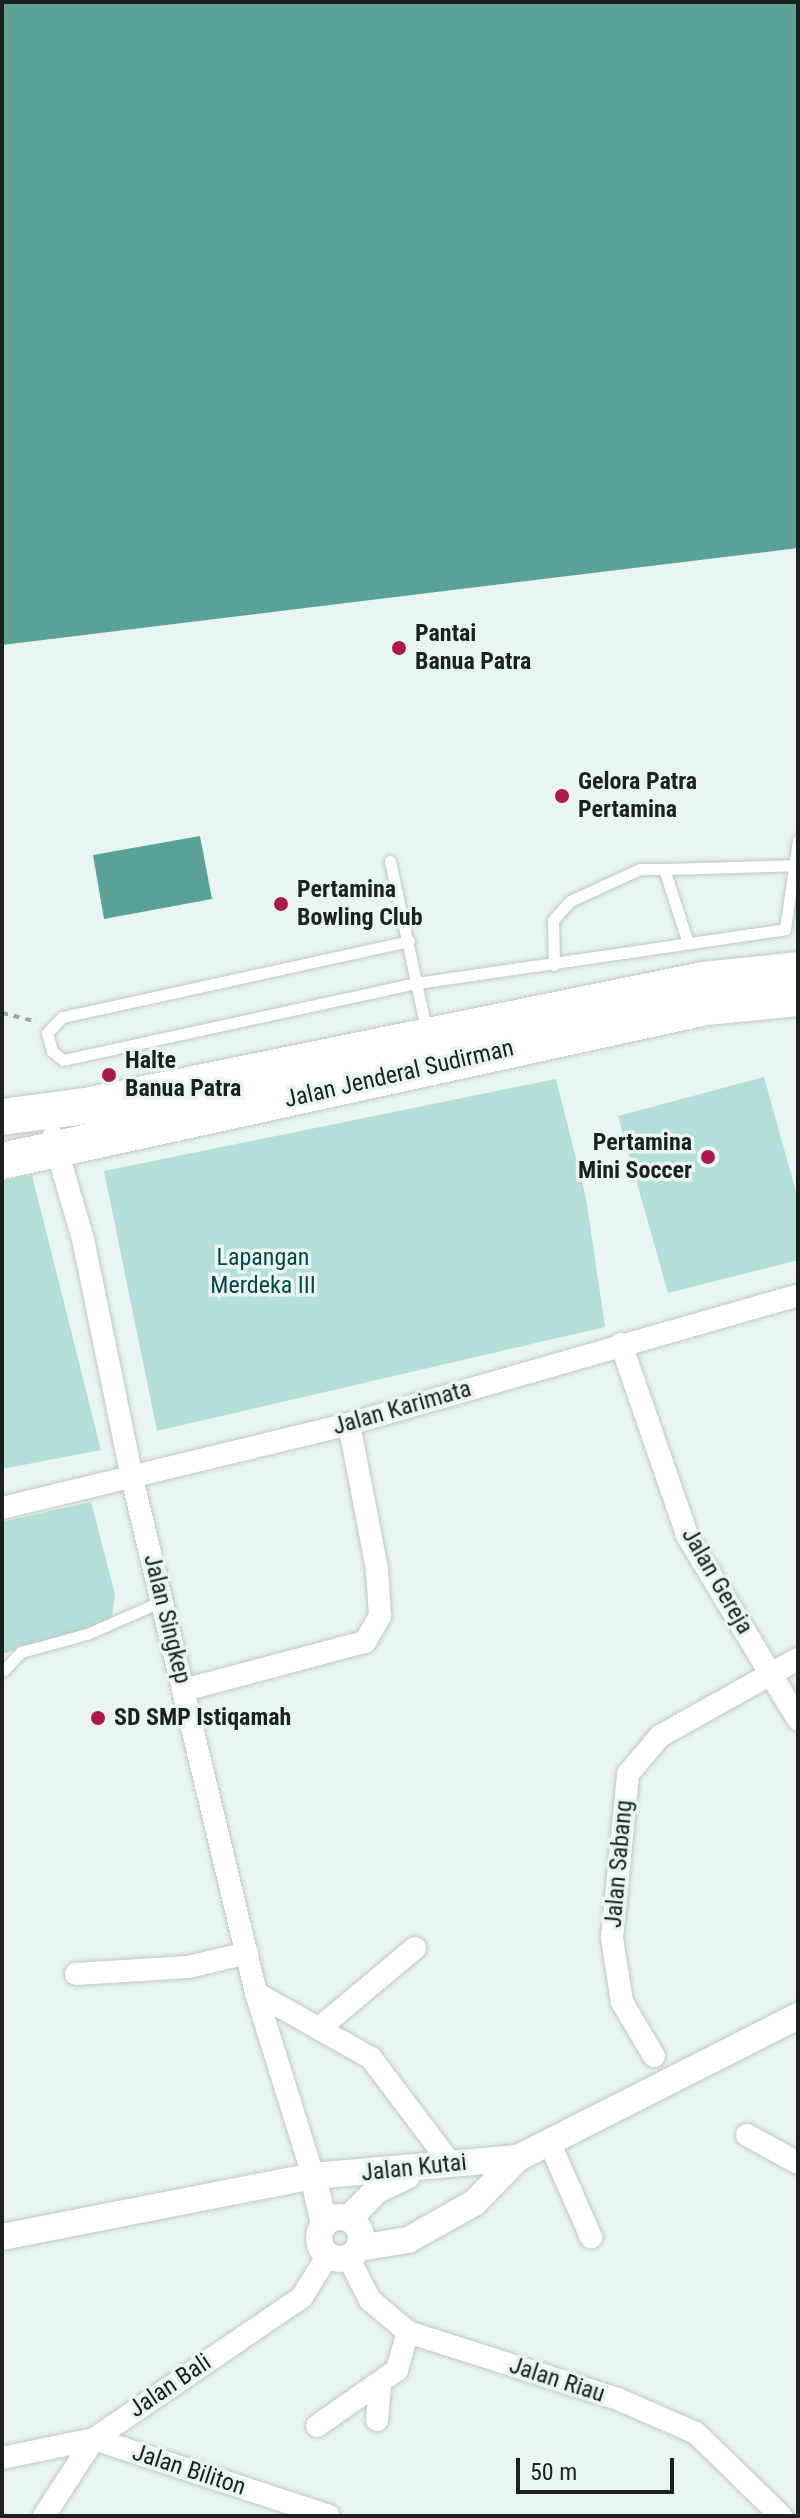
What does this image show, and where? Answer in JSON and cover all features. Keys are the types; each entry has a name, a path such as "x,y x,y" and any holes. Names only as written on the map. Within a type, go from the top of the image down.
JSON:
{"highway":[{"name":"Jalan Jenderal Sudirman","path":"2,1161 56,1152 428,1049 703,980 798,970"},
{"name":"Jalan Jenderal Sudirman","path":"2,1117 706,1007 798,998"}],"street":[{"name":"Jalan Singkep","path":"49,1112 56,1152 83,1239 132,1478 256,1993 313,2176"},
{"name":"Jalan Karimata","path":"2,1508 349,1424 798,1295"},
{"name":"Jalan Gereja","path":"621,1344 688,1537 798,1719"},
{"path":"184,1690 365,1642 380,1616 377,1569 349,1424"},
{"name":"Jalan Sabang","path":"654,2056 622,2002 612,1938 628,1774 660,1736 798,1659"},
{"path":"323,2025 415,1948"},
{"path":"76,1974 188,1967 247,1953"},
{"path":"256,1993 323,2025 392,2081 451,2164"},
{"name":"Jalan Kutai","path":"2,2237 313,2176 417,2172 451,2164 518,2158 798,2016"},
{"path":"747,2135 798,2163"},
{"path":"550,2144 591,2237"},
{"path":"342,2264 408,2240 474,2203 518,2158"},
{"path":"342,2264 319,2237 377,2190 417,2172"},
{"path":"313,2176 336,2221 359,2228 342,2264"},
{"name":"Jalan Riau","path":"342,2264 408,2332 618,2399 696,2433 781,2516"},
{"name":"Jalan Bali","path":"2,2458 94,2439 302,2297 342,2264"},
{"path":"317,2426 397,2370 408,2332"},
{"path":"377,2420 380,2383"},
{"path":"44,2516 94,2439"},
{"name":"Jalan Biliton","path":"94,2439 329,2516"}],"lane":[{"path":"409,941 51,1025 52,1051 63,1060 417,983 785,929 798,840"},
{"path":"390,861 409,941 428,1049"},
{"path":"554,965 553,920 570,901 613,877 664,869 796,865"},
{"path":"664,869 688,943"},
{"path":"4,1670 21,1652 87,1634 162,1601"}],"path":[{"path":"2,1013 51,1025"}],"green space":[{"name":"Pertamina Mini Soccer","path":"764,1077 798,1199 798,1260 668,1293 618,1116"},
{"name":"Lapangan Merdeka III","path":"556,1079 586,1198 605,1327 157,1431 104,1171"},
{"path":"32,1175 101,1450 2,1469 2,1181"},
{"path":"91,1502 115,1594 111,1627 2,1654 2,1522"}],"water":[{"path":"2,2 798,2 798,548 2,645"},
{"path":"200,836 212,899 104,919 93,855"}],"place":[{"name":"Pantai Banua Patra","path":"399,648"},
{"name":"Gelora Patra Pertamina","path":"562,796"},
{"name":"Pertamina Bowling Club","path":"281,904"},
{"name":"Halte Banua Patra","path":"109,1075"},
{"name":"Pertamina Mini Soccer","path":"708,1157"},
{"name":"SD SMP Istiqamah","path":"98,1718"}]}
